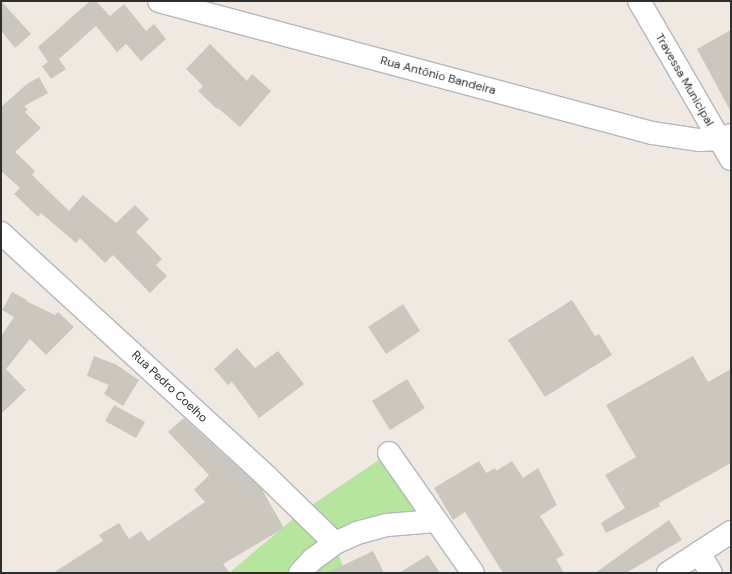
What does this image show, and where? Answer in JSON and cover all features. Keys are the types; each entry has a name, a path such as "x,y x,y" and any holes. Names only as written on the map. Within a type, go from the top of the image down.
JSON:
{"street":[{"name":"Rua Antônio Bandeira","path":"159,1 652,133 699,140 725,137"},
{"name":"Travessa Municipal","path":"638,1 725,137 731,159"},
{"name":"Rua Pedro Coelho","path":"1,233 266,476 335,544"},
{"path":"389,453 473,573"},
{"path":"300,573 312,560 335,544 357,533 388,525 436,521"},
{"path":"668,573 731,532"},
{"path":"699,553 711,573"}],"green space":[{"path":"389,453 436,521 335,544 345,573 229,573 300,513"}],"building":[{"path":"1,1 31,34 15,48 1,31"},
{"path":"90,1 96,1 110,16 124,4 146,31 154,24 166,39 141,61 126,44 117,52 96,26 59,59 66,69 51,79 42,66 48,62 38,47"},
{"path":"731,30 731,112 697,49"},
{"path":"210,44 247,81 252,74 271,91 240,127 218,108 217,109 198,91 203,86 186,69"},
{"path":"39,77 48,93 24,106 28,110 25,112 41,128 15,152 35,171 32,175 69,211 83,195 116,223 135,205 149,219 136,232 162,259 156,265 167,276 150,293 113,255 105,263 80,238 76,243 41,213 38,217 14,194 20,188 1,171 1,107 27,84"},
{"path":"12,292 27,300 26,301 55,315 58,312 74,327 46,355 30,339 6,369 26,390 1,414 1,336 14,317 2,310"},
{"path":"572,300 595,336 599,334 612,355 545,397 508,340"},
{"path":"403,304 420,331 386,354 368,327"},
{"path":"237,348 255,368 278,351 304,384 259,418 232,382 228,385 214,369"},
{"path":"94,356 115,364 139,380 123,406 104,394 109,385 87,376"},
{"path":"693,356 708,382 731,369 731,463 659,503 660,506 606,533 601,523 625,508 605,475 636,457 606,405"},
{"path":"407,379 425,408 390,430 372,401"},
{"path":"114,405 145,422 136,438 105,421"},
{"path":"184,418 261,488 284,528 223,564 230,573 53,573 103,541 99,535 119,523 129,539 141,531 148,541 205,502 194,490 209,475 168,432"},
{"path":"479,461 486,473 495,468 496,471 512,461 523,478 538,468 557,505 540,516 564,555 556,559 564,573 503,573 465,512 453,520 434,488"},
{"path":"669,520 682,540 626,573 595,573"},
{"path":"373,551 384,573 327,573"},
{"path":"428,555 440,573 399,573"}]}
